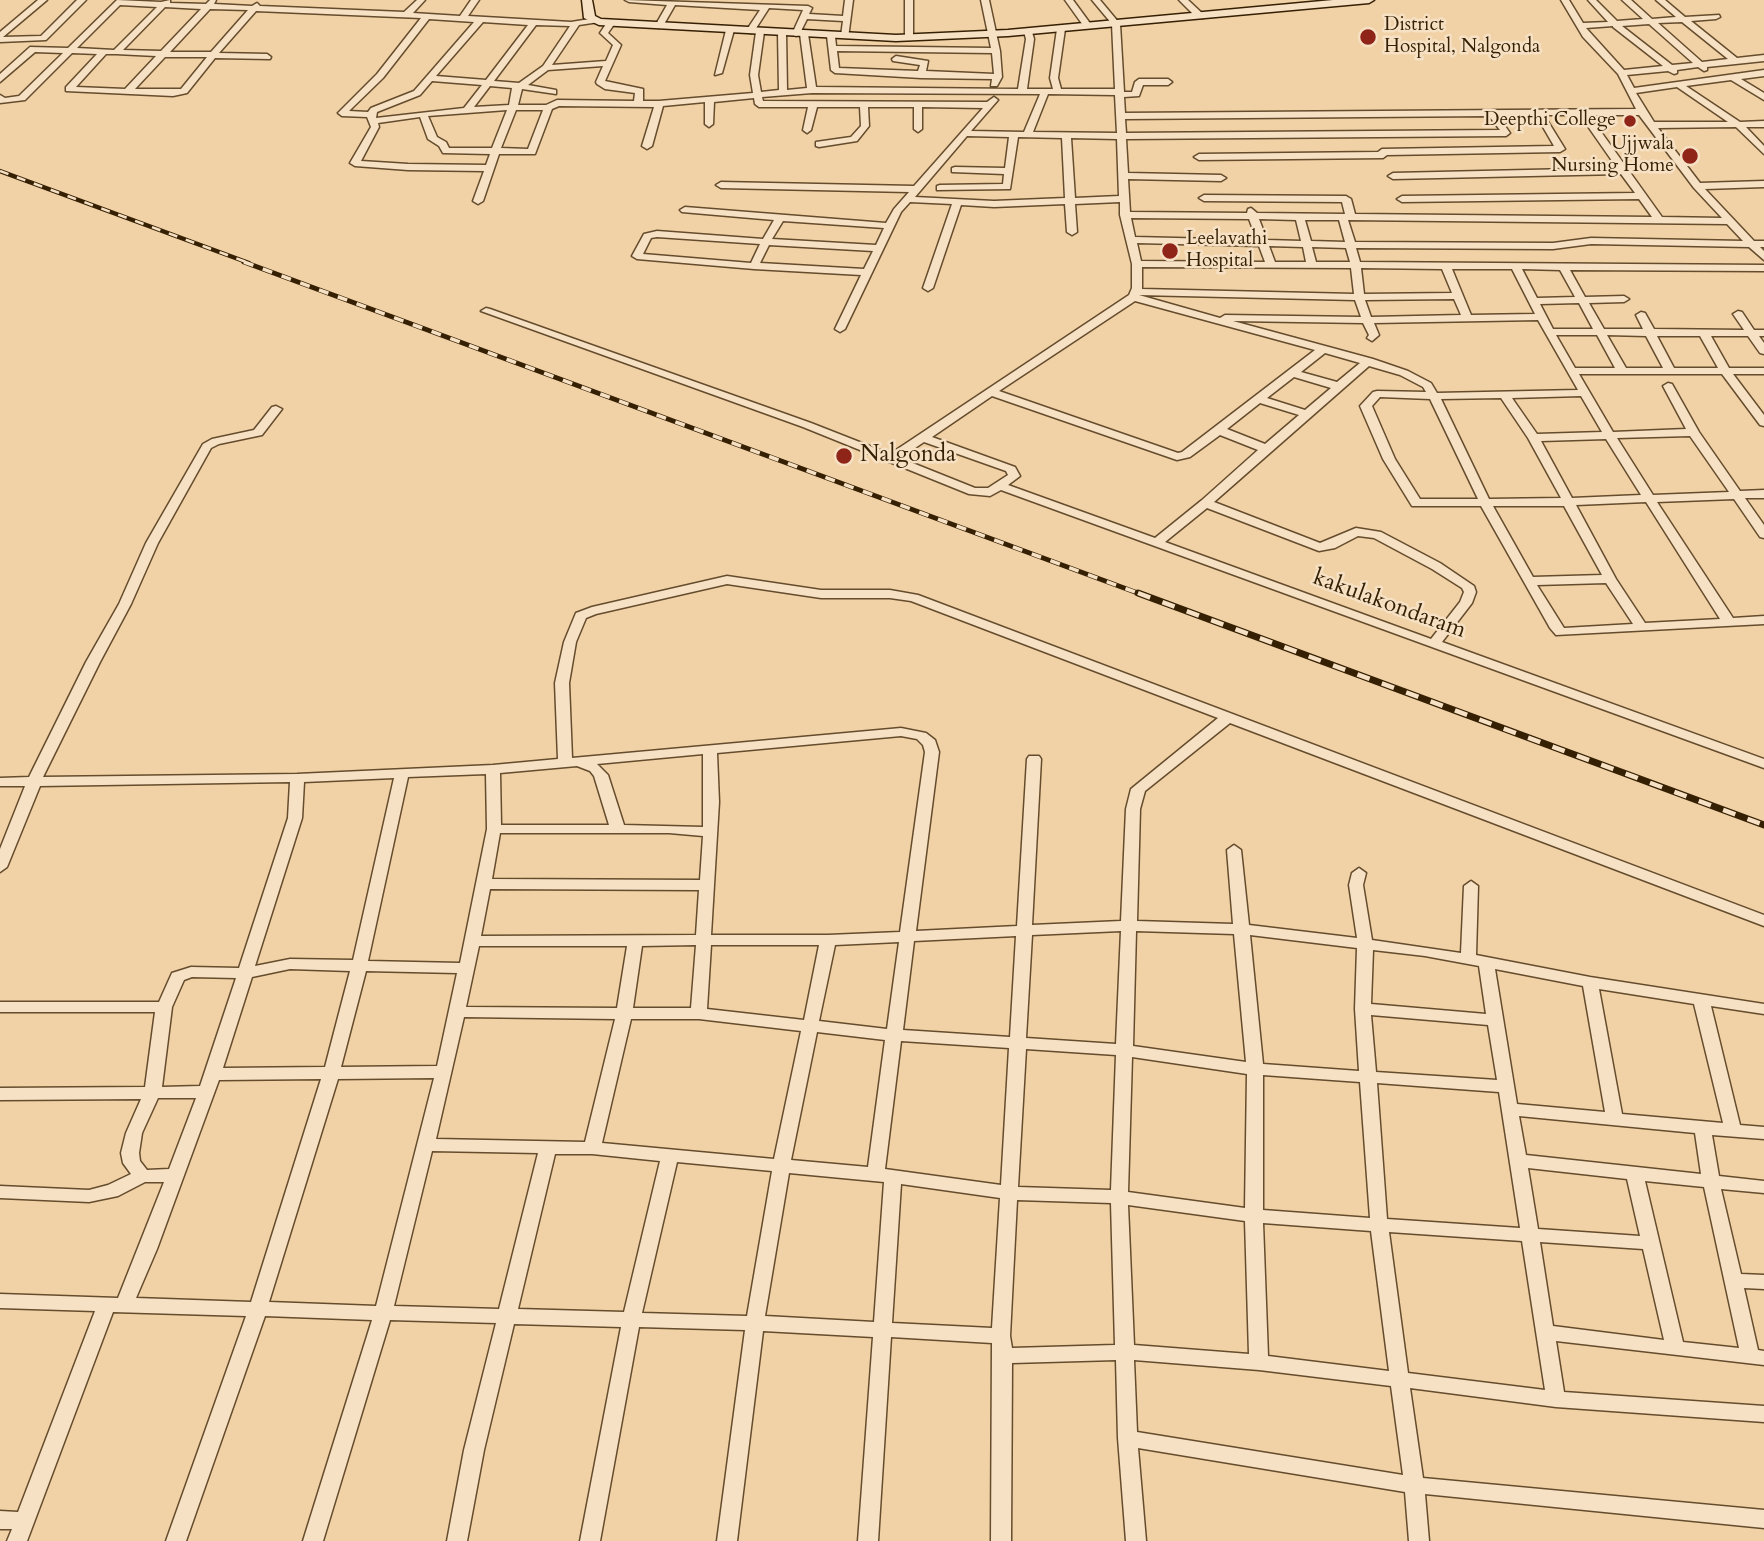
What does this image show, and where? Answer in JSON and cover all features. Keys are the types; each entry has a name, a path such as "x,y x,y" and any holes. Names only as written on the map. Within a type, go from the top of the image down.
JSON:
{"street":[{"path":"0,38 43,0"},
{"path":"0,38 43,38 82,0"},
{"path":"104,52 69,89 184,91 261,0"},
{"path":"305,11 314,0"},
{"path":"359,12 367,0"},
{"path":"407,15 421,0"},
{"path":"463,18 475,0"},
{"path":"587,0 590,18 611,23 800,34 832,42 901,50 996,51"},
{"path":"629,0 766,4 847,19"},
{"path":"812,90 800,34 807,12 815,0"},
{"path":"845,36 849,0"},
{"path":"909,0 909,38"},
{"path":"840,329 889,226 906,199 968,134 990,105 998,76 994,34 985,0"},
{"path":"1069,0 1088,26"},
{"path":"1096,0 1116,24 1125,215 1137,264 1134,294"},
{"path":"1184,0 1200,16"},
{"path":"1333,2 1346,0"},
{"path":"832,42 845,36 909,38 1028,32 1200,16 1302,3 1369,0"},
{"path":"1565,0 1581,26 1622,72 1642,112 1697,186 1764,257"},
{"path":"1592,0 1616,25 1692,83"},
{"path":"1626,0 1718,80"},
{"path":"1660,0 1736,62"},
{"path":"0,98 3,101 22,98 120,1 212,2 254,9 359,12 534,23 576,24 596,20"},
{"path":"116,52 166,2"},
{"path":"127,92 212,2"},
{"path":"659,26 673,2"},
{"path":"766,4 755,32 755,93 758,103 990,105"},
{"path":"427,16 380,76 342,113 372,118 468,109 548,108 562,103 659,104 755,93 837,89 1136,94 1139,82 1168,82"},
{"path":"1581,26 1716,16"},
{"path":"481,19 417,93 388,102 374,110 372,118 375,127 355,163 490,168"},
{"path":"468,109 534,23"},
{"path":"611,23 604,33 617,45 606,63 602,85 640,91 638,103"},
{"path":"478,201 513,107 516,89 546,68 576,24"},
{"path":"1058,92 1054,78 1061,29"},
{"path":"718,73 730,30"},
{"path":"1022,91 1030,39 1028,32"},
{"path":"782,33 783,91"},
{"path":"832,42 837,89"},
{"path":"1752,46 1764,57"},
{"path":"0,79 33,49 267,57"},
{"path":"888,73 901,50"},
{"path":"945,76 952,51"},
{"path":"1622,72 1764,57"},
{"path":"896,60 923,62 925,65 921,75"},
{"path":"546,68 606,63"},
{"path":"835,70 998,76"},
{"path":"1631,91 1764,73"},
{"path":"432,78 488,82 554,92"},
{"path":"1734,78 1764,97"},
{"path":"1679,85 1738,124 1764,151"},
{"path":"1027,136 1045,92"},
{"path":"709,124 710,98"},
{"path":"647,146 659,104"},
{"path":"918,104 918,129"},
{"path":"807,130 813,105"},
{"path":"818,144 854,139 864,126 864,105"},
{"path":"422,114 433,139 443,144 446,151 532,152 548,108"},
{"path":"968,134 1196,138 1506,133 1491,112"},
{"path":"1199,157 1560,149 1538,112"},
{"path":"1582,112 1660,222"},
{"path":"1121,116 1642,112"},
{"path":"1364,114 1411,219"},
{"path":"1651,125 1764,124"},
{"path":"940,188 1004,188 1008,184 1014,135"},
{"path":"1066,136 1072,232"},
{"path":"1196,138 1207,216"},
{"path":"955,170 1009,171"},
{"path":"1393,176 1623,171"},
{"path":"1124,176 1222,178"},
{"path":"1697,186 1764,184"},
{"path":"721,185 917,189"},
{"path":"1402,199 1642,196"},
{"path":"1203,198 1346,199 1359,297 1374,335 1372,338"},
{"path":"906,199 957,204 1125,199"},
{"path":"1248,199 1252,217 1271,265"},
{"path":"1312,200 1315,218"},
{"path":"928,288 957,204"},
{"path":"685,210 889,226"},
{"path":"1125,215 1411,219 1501,233 1652,242 1764,244"},
{"path":"754,266 781,216"},
{"path":"1300,218 1312,265"},
{"path":"1132,240 1350,245 1643,222 1728,221"},
{"path":"1643,222 1652,242"},
{"path":"866,272 645,259 636,252 647,236 657,234 878,248"},
{"path":"1137,264 1764,268"},
{"path":"1446,266 1466,316"},
{"path":"1516,267 1584,393 1729,622"},
{"path":"1563,267 1622,370"},
{"path":"1134,294 1202,317 1369,361 1420,381 1434,396 1486,504 1556,628 1561,632 1764,620"},
{"path":"892,458 1134,294 1458,296"},
{"path":"1533,301 1624,299"},
{"path":"486,311 892,458 974,491 990,492 1014,475 1011,469 925,438"},
{"path":"1738,314 1764,351"},
{"path":"1641,315 1670,371"},
{"path":"1202,317 1367,320 1466,316 1542,317"},
{"path":"1549,332 1764,333"},
{"path":"1704,333 1725,371 1764,423"},
{"path":"992,392 1177,457 1186,455 1261,400 1323,349"},
{"path":"1156,543 1369,361"},
{"path":"1572,371 1764,371"},
{"path":"1294,373 1340,387"},
{"path":"1668,386 1693,432 1764,534"},
{"path":"1584,393 1434,396 1377,394 1366,406 1389,459 1412,500 1430,505 1764,494"},
{"path":"1504,394 1534,438 1610,579 1642,628"},
{"path":"1261,400 1309,415"},
{"path":"0,867 34,782 125,604 152,542 207,446 216,441 258,433 276,409"},
{"path":"1219,430 1266,449"},
{"path":"1534,438 1693,432"},
{"name":"kakulakondaram","path":"1000,486 1764,764"},
{"path":"1206,503 1319,547 1331,545 1356,532 1377,535 1452,576 1468,586 1468,599 1434,644"},
{"path":"1529,581 1610,579"},
{"path":"572,762 562,683 570,642 581,616 592,611 727,580 810,593 890,594 914,598 1764,920"},
{"path":"1136,1541 1128,1438 1119,1197 1127,926 1133,882 1133,809 1138,789 1227,718"},
{"path":"0,782 297,778 493,769 901,732 920,736 930,743 932,752 909,937 893,1035 884,1176 880,1332 867,1541"},
{"path":"699,1014 708,885 710,749"},
{"path":"1000,1541 1002,1346 1020,1043 1022,933 1034,760"},
{"path":"572,762 595,768 601,775 618,829"},
{"path":"313,1541 383,1313 444,1072 464,968 485,884 494,829 493,769"},
{"path":"176,1541 258,1309 331,1074 359,967 402,772"},
{"path":"17,1541 115,1304 176,1175 207,1092 295,818 297,778"},
{"path":"494,829 710,832"},
{"path":"1234,850 1255,1069 1254,1216 1259,1362"},
{"path":"1359,873 1356,885 1365,943 1363,1009 1370,1075 1379,1225 1402,1378 1419,1541"},
{"path":"485,884 708,885"},
{"path":"1468,958 1471,886"},
{"path":"472,942 828,940 1127,926 1242,929 1468,958 1590,982 1764,1009"},
{"path":"727,1541 755,1323 780,1168 828,940"},
{"path":"593,1149 624,1013 635,941"},
{"path":"1486,961 1556,1399"},
{"path":"142,1176 132,1163 134,1133 153,1091 164,1007 175,980 183,974 246,973 290,964 464,968"},
{"path":"1590,982 1615,1119"},
{"path":"1701,998 1733,1130"},
{"path":"0,1007 164,1007"},
{"path":"1363,1009 1497,1020"},
{"path":"457,1012 699,1014 812,1024 893,1035 1124,1050 1255,1069 1370,1075 1507,1087"},
{"path":"213,1074 444,1072"},
{"path":"0,1094 207,1092"},
{"path":"1511,1109 1764,1133"},
{"path":"1546,1332 1757,1358 1733,1281 1711,1181 1703,1128"},
{"path":"426,1145 593,1149 884,1176 1010,1193 1119,1197 1254,1216 1651,1242"},
{"path":"457,1541 474,1450 548,1147"},
{"path":"590,1541 631,1322 670,1156"},
{"path":"1519,1161 1635,1175 1764,1186"},
{"path":"0,1192 99,1195 142,1176 176,1175"},
{"path":"1635,1175 1675,1349"},
{"path":"1733,1281 1764,1282"},
{"path":"0,1301 631,1322 755,1323 880,1332 1002,1346 1259,1362 1556,1399 1764,1414"},
{"path":"1128,1438 1414,1485 1764,1519"},
{"path":"0,1520 24,1521"}],"railway":[{"path":"0,171 249,263"},
{"path":"244,262 1143,595"},
{"path":"1138,593 1764,825"}],"place":[{"name":"District Hospital, Nalgonda","path":"1368,37"},
{"name":"Deepthi College","path":"1630,121"},
{"name":"Ujjwala Nursing Home","path":"1690,156"},
{"name":"Leelavathi Hospital","path":"1170,251"},
{"name":"Nalgonda","path":"844,456"}]}
